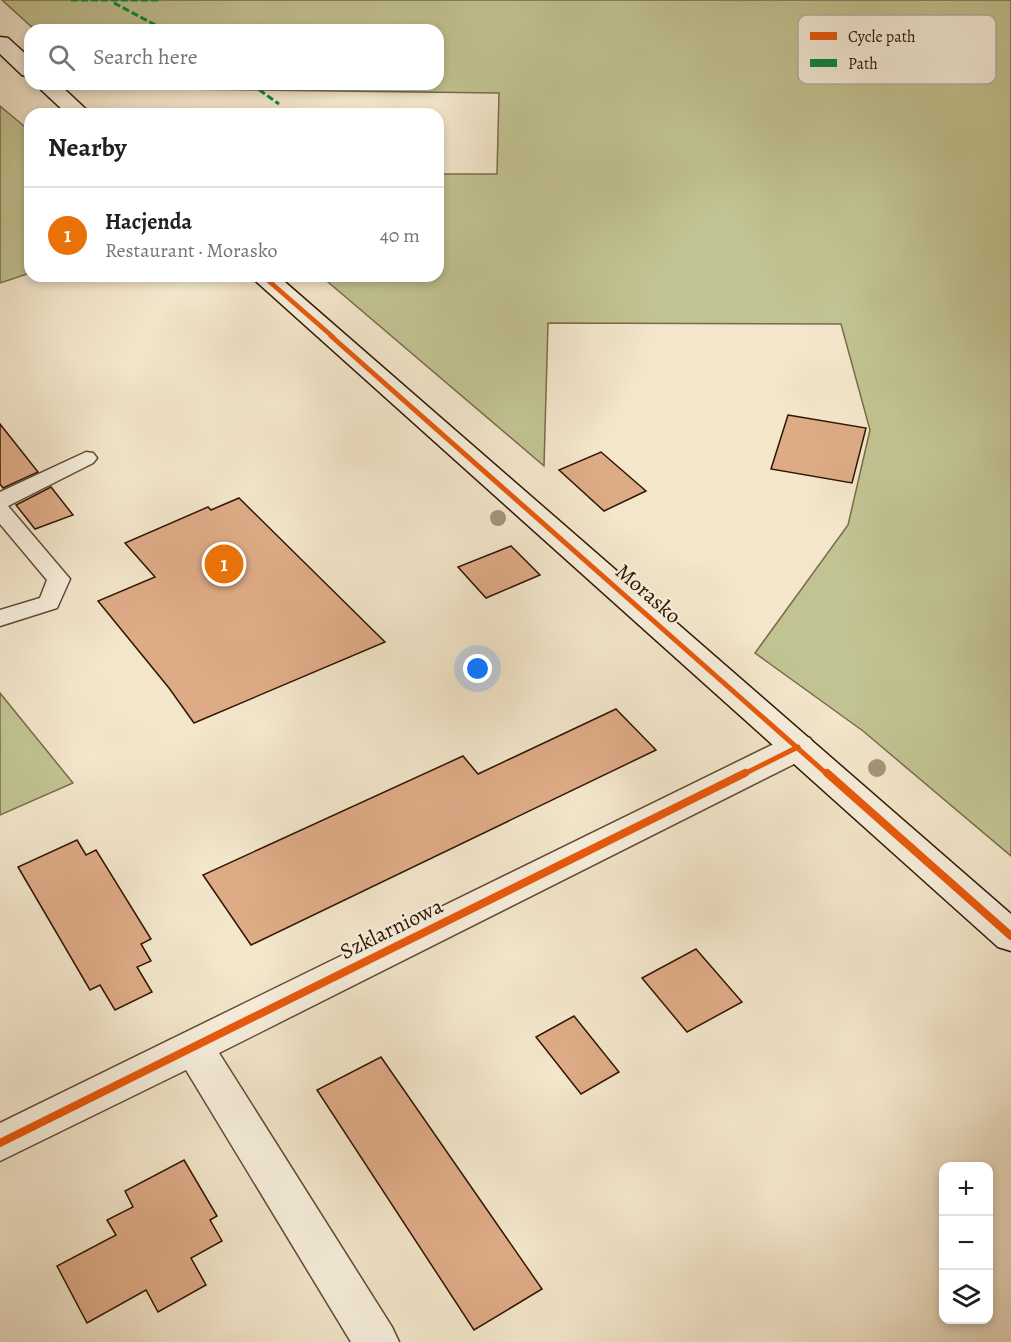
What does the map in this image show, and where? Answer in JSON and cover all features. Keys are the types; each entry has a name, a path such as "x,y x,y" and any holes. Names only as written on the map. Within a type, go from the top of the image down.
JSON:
{"street":[{"path":"0,43 24,65"},
{"path":"53,90 73,108"},
{"name":"Morasko","path":"270,282 1011,936"},
{"name":"Szklarniowa","path":"0,1143 798,747"},
{"path":"194,1047 376,1342"}],"lane":[{"path":"0,501 86,458"},
{"path":"0,510 59,579 49,603 0,618"}],"green space":[{"path":"2,0 1011,0 1011,856 863,731 755,653 848,525 870,430 841,324 548,323 544,466 328,282 444,282 444,174 497,174 499,93 259,90 444,90 444,24 28,24"},
{"path":"0,106 24,126 24,275 0,283"},
{"path":"0,693 73,783 0,815"}],"building":[{"path":"788,415 866,428 852,483 771,469"},
{"path":"0,424 38,472 3,488 0,484"},
{"path":"601,452 646,491 604,511 559,470"},
{"path":"51,487 73,515 35,529 16,505"},
{"path":"239,498 385,642 194,723 169,688 98,601 155,577 125,543 208,507 211,510"},
{"path":"511,546 540,575 486,598 458,567"},
{"path":"616,709 656,750 251,945 203,875 463,756 478,774"},
{"path":"77,840 86,855 96,850 151,939 141,944 151,961 137,967 152,992 115,1010 100,985 90,990 18,867"},
{"path":"696,949 742,1002 687,1032 642,978"},
{"path":"574,1016 619,1072 581,1094 536,1037"},
{"path":"381,1057 542,1289 474,1330 317,1090"},
{"path":"184,1160 217,1216 210,1220 222,1241 191,1258 206,1285 158,1312 146,1290 87,1323 57,1266 116,1235 107,1220 133,1207 125,1191"}],"marked path":[{"path":"71,0 160,0"},
{"path":"114,3 154,24"},
{"path":"259,90 279,104"}],"cycle path":[{"path":"270,282 1011,936"},
{"path":"0,1143 798,747"}],"place":[{"name":"Hacjenda","path":"224,564"}]}
